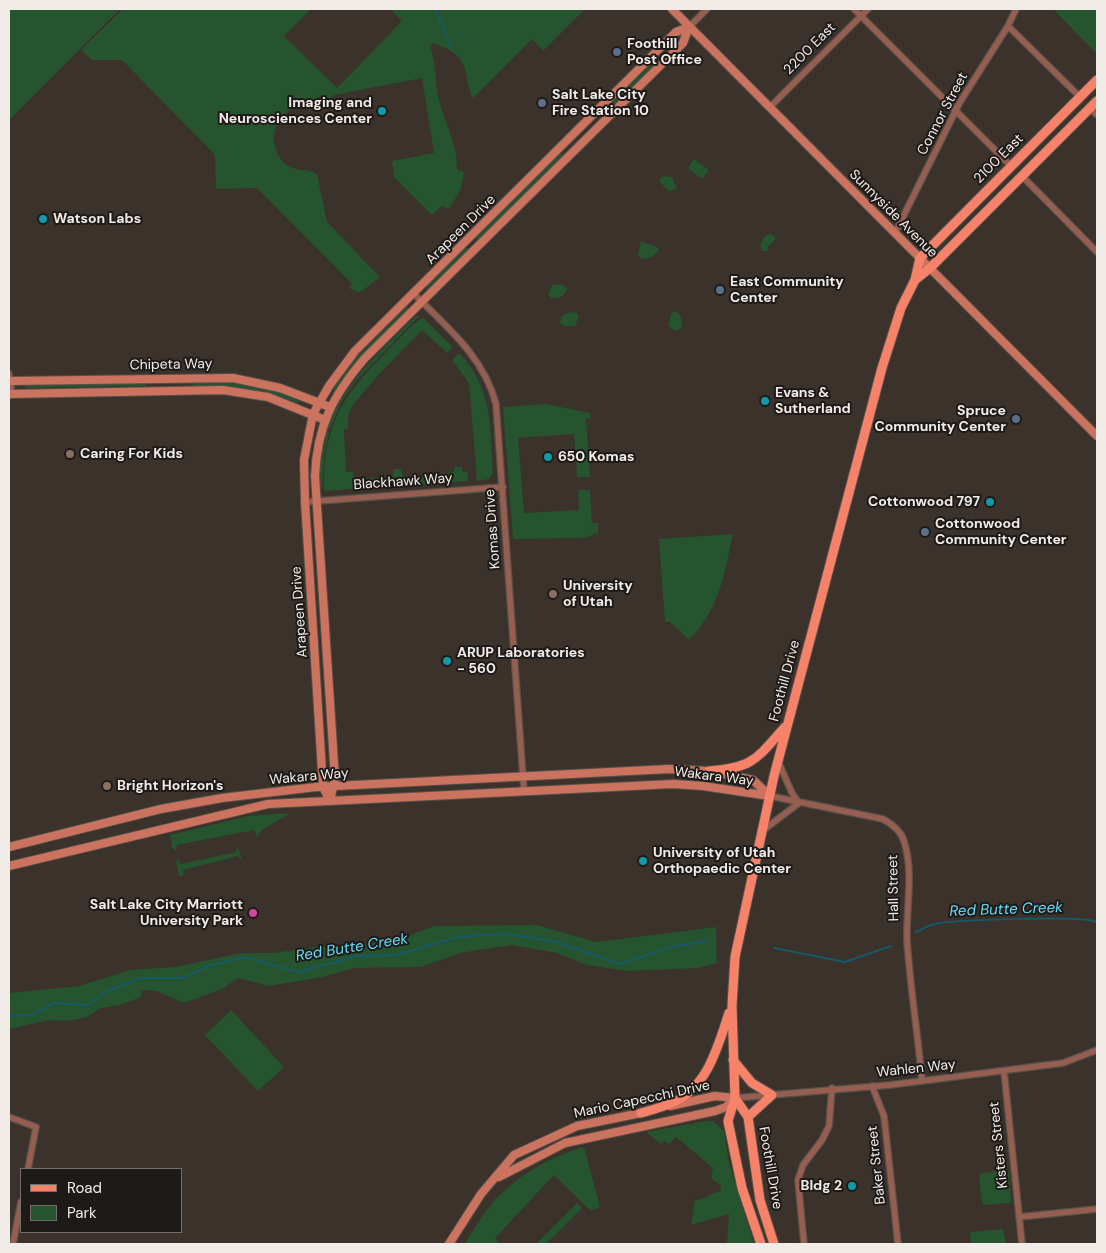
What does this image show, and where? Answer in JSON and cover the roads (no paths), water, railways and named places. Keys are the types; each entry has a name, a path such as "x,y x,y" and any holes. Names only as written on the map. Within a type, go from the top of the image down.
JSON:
{"main road":[{"name":"2100 East","path":"920,258 1097,80"},
{"name":"2100 East","path":"930,268 1022,176 1095,108"},
{"name":"Foothill Drive","path":"761,1244 742,1188 728,1120 735,1098 732,1006 736,957 742,920 787,726 882,368 901,308 915,280 920,258"},
{"name":"Foothill Drive","path":"915,280 930,268"},
{"path":"710,771 738,768 749,764 787,726"},
{"path":"641,1113 675,1102 692,1089 704,1076 717,1050 732,1006"},
{"path":"733,1060 752,1083 772,1095 748,1117"},
{"name":"Foothill Drive","path":"735,1098 748,1117 760,1200 774,1244"}],"street":[{"name":"Sunnyside Avenue","path":"672,9 1096,433"},
{"path":"689,27 708,9"},
{"path":"854,9 1011,166"},
{"name":"2200 East","path":"770,107 868,9"},
{"name":"Connor Street","path":"895,233 956,111 1008,26 1016,9"},
{"path":"1008,26 1080,97"},
{"name":"Arapeen Drive","path":"330,801 323,787 305,502 304,460 312,414 355,352 676,32 689,27"},
{"name":"Arapeen Drive","path":"330,801 335,787 316,501 316,458 330,407 345,381 360,364 683,43 689,27"},
{"path":"1022,176 1097,252"},
{"name":"Komas Drive","path":"414,294 474,356 490,384 497,411 524,791"},
{"name":"Chipeta Way","path":"9,379 233,378 268,384 330,407"},
{"path":"9,379 10,393"},
{"name":"Chipeta Way","path":"10,393 223,390 268,397 325,420"},
{"name":"Blackhawk Way","path":"305,502 503,487"},
{"path":"762,831 800,803 792,793 778,761"},
{"name":"Wakara Way","path":"9,847 192,802 323,787 656,770 710,771 753,780 770,796"},
{"name":"Wakara Way","path":"9,866 268,804 673,784 703,786 770,796"},
{"name":"Hall Street","path":"770,796 883,820 895,827 902,837 907,856 908,944 922,1081"},
{"name":"Wahlen Way","path":"735,1098 922,1081 1004,1071 1063,1063 1097,1050"},
{"name":"Kisters Street","path":"1004,1071 1022,1244"},
{"name":"Baker Street","path":"872,1086 884,1116 898,1244"},
{"path":"804,1244 798,1180 803,1165 822,1140 829,1126 832,1088"},
{"name":"Mario Capecchi Drive","path":"449,1244 481,1194 514,1155 577,1126 715,1096 735,1098"},
{"name":"Mario Capecchi Drive","path":"495,1179 564,1143 715,1111 726,1107 735,1098"},
{"path":"9,1117 36,1127 28,1168"},
{"path":"13,1244 20,1207"},
{"path":"1019,1217 1097,1209"}],"waterway":[{"path":"435,9 451,47"},
{"name":"Red Butte Creek","path":"916,932 934,924 946,922 1017,919 1068,919 1097,922"},
{"name":"Red Butte Creek","path":"9,1016 32,1015 54,1003 88,1005 108,991 139,978 183,978 208,966 245,957 298,972 358,956 396,955 458,937 504,934 554,941 620,964 670,947 706,941"},
{"name":"Red Butte Creek","path":"774,948 845,962 891,946"}],"place":[{"name":"Foothill Post Office","path":"617,52"},
{"name":"Salt Lake City Fire Station 10","path":"542,103"},
{"name":"Imaging and Neurosciences Center","path":"382,111"},
{"name":"Watson Labs","path":"43,219"},
{"name":"East Community Center","path":"720,290"},
{"name":"Evans & Sutherland","path":"765,401"},
{"name":"Spruce Community Center","path":"1016,419"},
{"name":"Caring For Kids","path":"70,454"},
{"name":"650 Komas","path":"548,457"},
{"name":"Cottonwood 797","path":"990,502"},
{"name":"Cottonwood Community Center","path":"925,532"},
{"name":"University of Utah","path":"553,594"},
{"name":"ARUP Laboratories - 560","path":"447,661"},
{"name":"Bright Horizon's","path":"107,786"},
{"name":"University of Utah Orthopaedic Center","path":"643,861"},
{"name":"Salt Lake City Marriott University Park","path":"253,913"},
{"name":"Bldg 2","path":"852,1186"}]}
